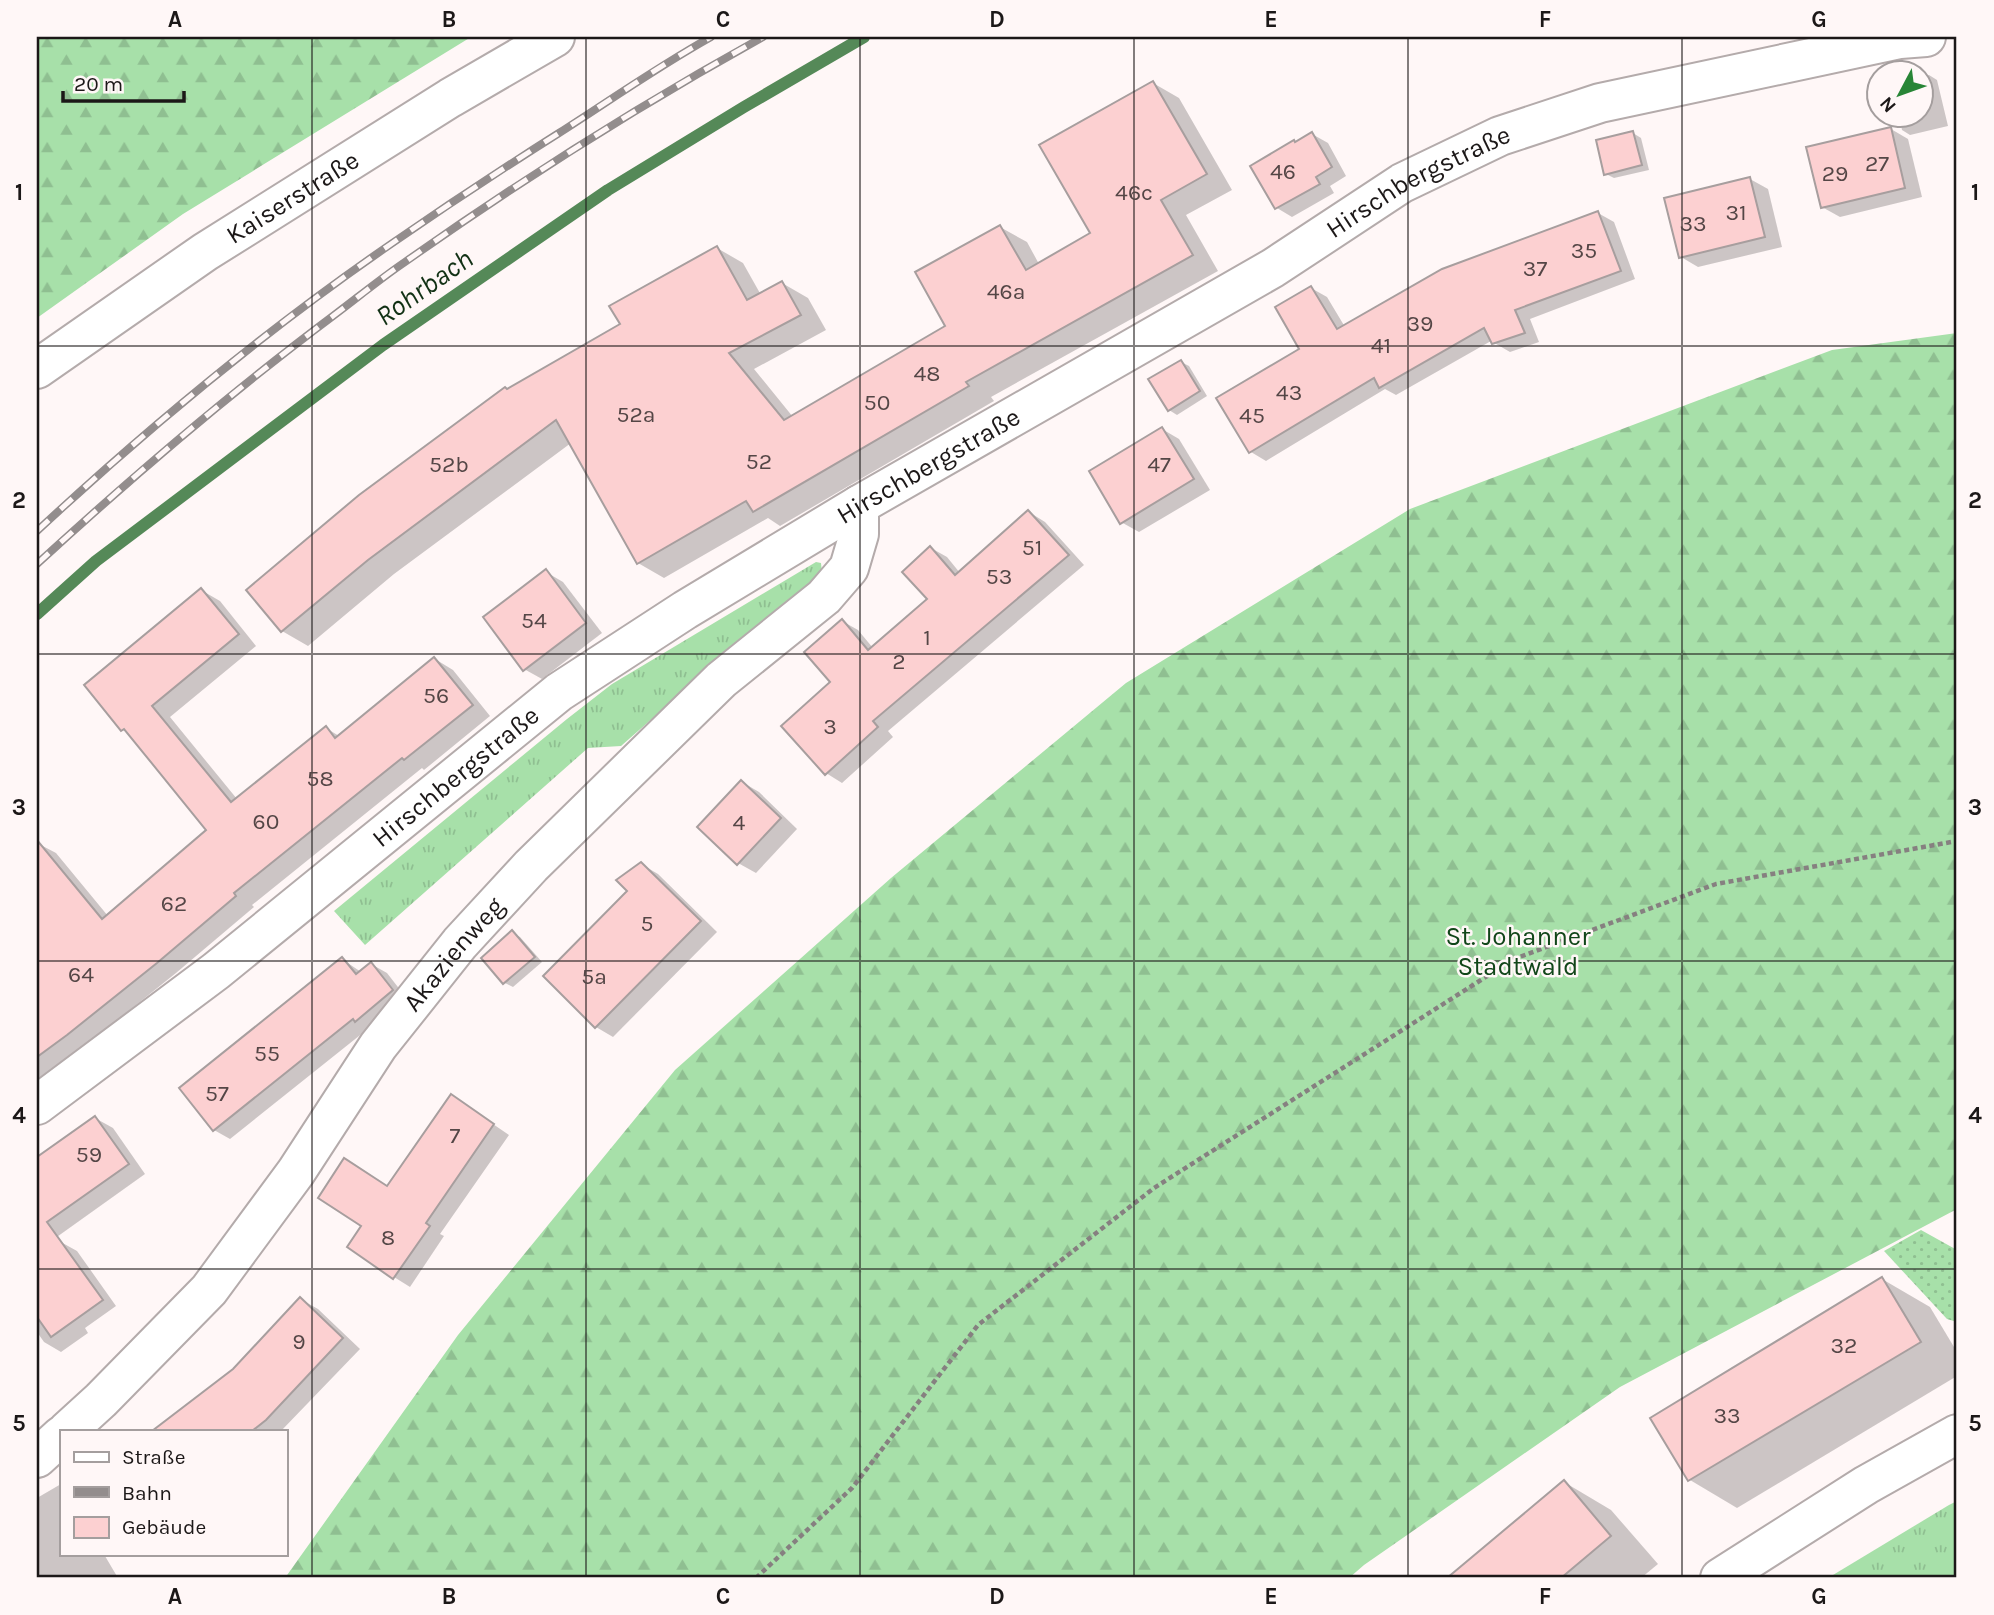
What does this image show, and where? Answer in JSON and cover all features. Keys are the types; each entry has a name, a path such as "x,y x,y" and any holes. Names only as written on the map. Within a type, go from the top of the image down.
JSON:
{"street":[{"name":"Kaiserstraße","path":"37,369 205,252 450,98 555,37"},
{"name":"Hirschbergstraße","path":"37,1105 216,971 559,692 685,610 859,506 1273,268 1402,183 1500,136 1600,103 1900,39 1926,37"},
{"name":"Akazienweg","path":"67,1430 101,1400 209,1290 296,1172 378,1046 460,943 531,866 721,680 824,597 849,568 859,534 859,506"},
{"path":"1720,1578 1866,1485 1957,1434"},
{"path":"37,1458 60,1437"}],"path":[{"path":"756,1578 852,1488 978,1325 1154,1188 1514,959 1716,884 1957,841"}],"green space":[{"path":"37,37 471,37 183,214 37,318"},
{"name":"St. Johanner Stadtwald","path":"1957,333 1957,1209 1620,1387 1349,1578 285,1578 458,1335 675,1070 891,878 1126,683 1410,509 1832,350"},
{"path":"816,562 821,563 822,573 621,746 588,748 365,945 334,911 612,684"},
{"path":"1921,1230 1957,1250 1957,1322 1947,1319 1884,1251"},
{"path":"1957,1501 1957,1578 1828,1578 1949,1505"}],"building":[{"path":"1153,81 1207,174 1161,200 1193,255 966,382 969,386 753,512 746,501 637,564 556,420 368,560 281,632 246,590 359,495 505,387 507,389 620,324 609,306 717,246 747,300 782,281 801,315 729,353 784,420 945,326 915,272 1000,225 1026,270 1090,233 1039,145"},
{"path":"1878,130 1892,130 1905,188 1821,208 1806,147"},
{"path":"1633,131 1642,165 1604,175 1596,140"},
{"path":"1312,132 1332,167 1316,177 1320,184 1275,209 1250,166"},
{"path":"1750,177 1765,237 1679,258 1664,198"},
{"path":"1598,211 1621,271 1515,310 1525,333 1492,344 1484,328 1379,388 1374,378 1249,453 1216,398 1299,349 1275,307 1311,286 1337,329 1442,269"},
{"path":"1181,360 1200,391 1168,411 1148,379"},
{"path":"1162,427 1194,479 1120,524 1089,471"},
{"path":"1028,510 1069,555 873,721 878,727 825,775 781,726 830,682 804,652 842,619 868,650 927,599 902,572 930,546 955,575"},
{"path":"546,569 586,623 523,671 483,617"},
{"path":"201,588 239,634 152,706 231,802 326,726 335,738 434,657 473,705 404,760 402,758 234,893 236,896 157,963 37,1057 37,840 102,919 206,830 124,729 121,731 84,685"},
{"path":"741,780 781,818 737,865 697,827"},
{"path":"641,862 701,921 595,1028 543,976 627,891 616,880"},
{"path":"512,930 535,957 503,984 481,958"},
{"path":"342,957 356,974 371,962 393,990 213,1131 179,1088"},
{"path":"451,1094 494,1124 426,1223 430,1226 393,1279 347,1247 361,1226 318,1198 344,1158 387,1186"},
{"path":"95,1116 129,1164 47,1222 103,1300 51,1337 37,1317 37,1157"},
{"path":"1882,1277 1921,1342 1688,1481 1650,1418"},
{"path":"300,1297 343,1338 266,1420 253,1430 153,1430 233,1369"},
{"path":"1564,1480 1611,1536 1561,1578 1447,1578"}],"waterway":[{"name":"Rohrbach","path":"37,614 96,561 383,345 608,190 864,37"}],"railway":[{"path":"37,531 209,381 344,277 495,174 711,37"},
{"path":"37,564 219,405 387,275 492,202 581,145 671,89 763,37"}]}
